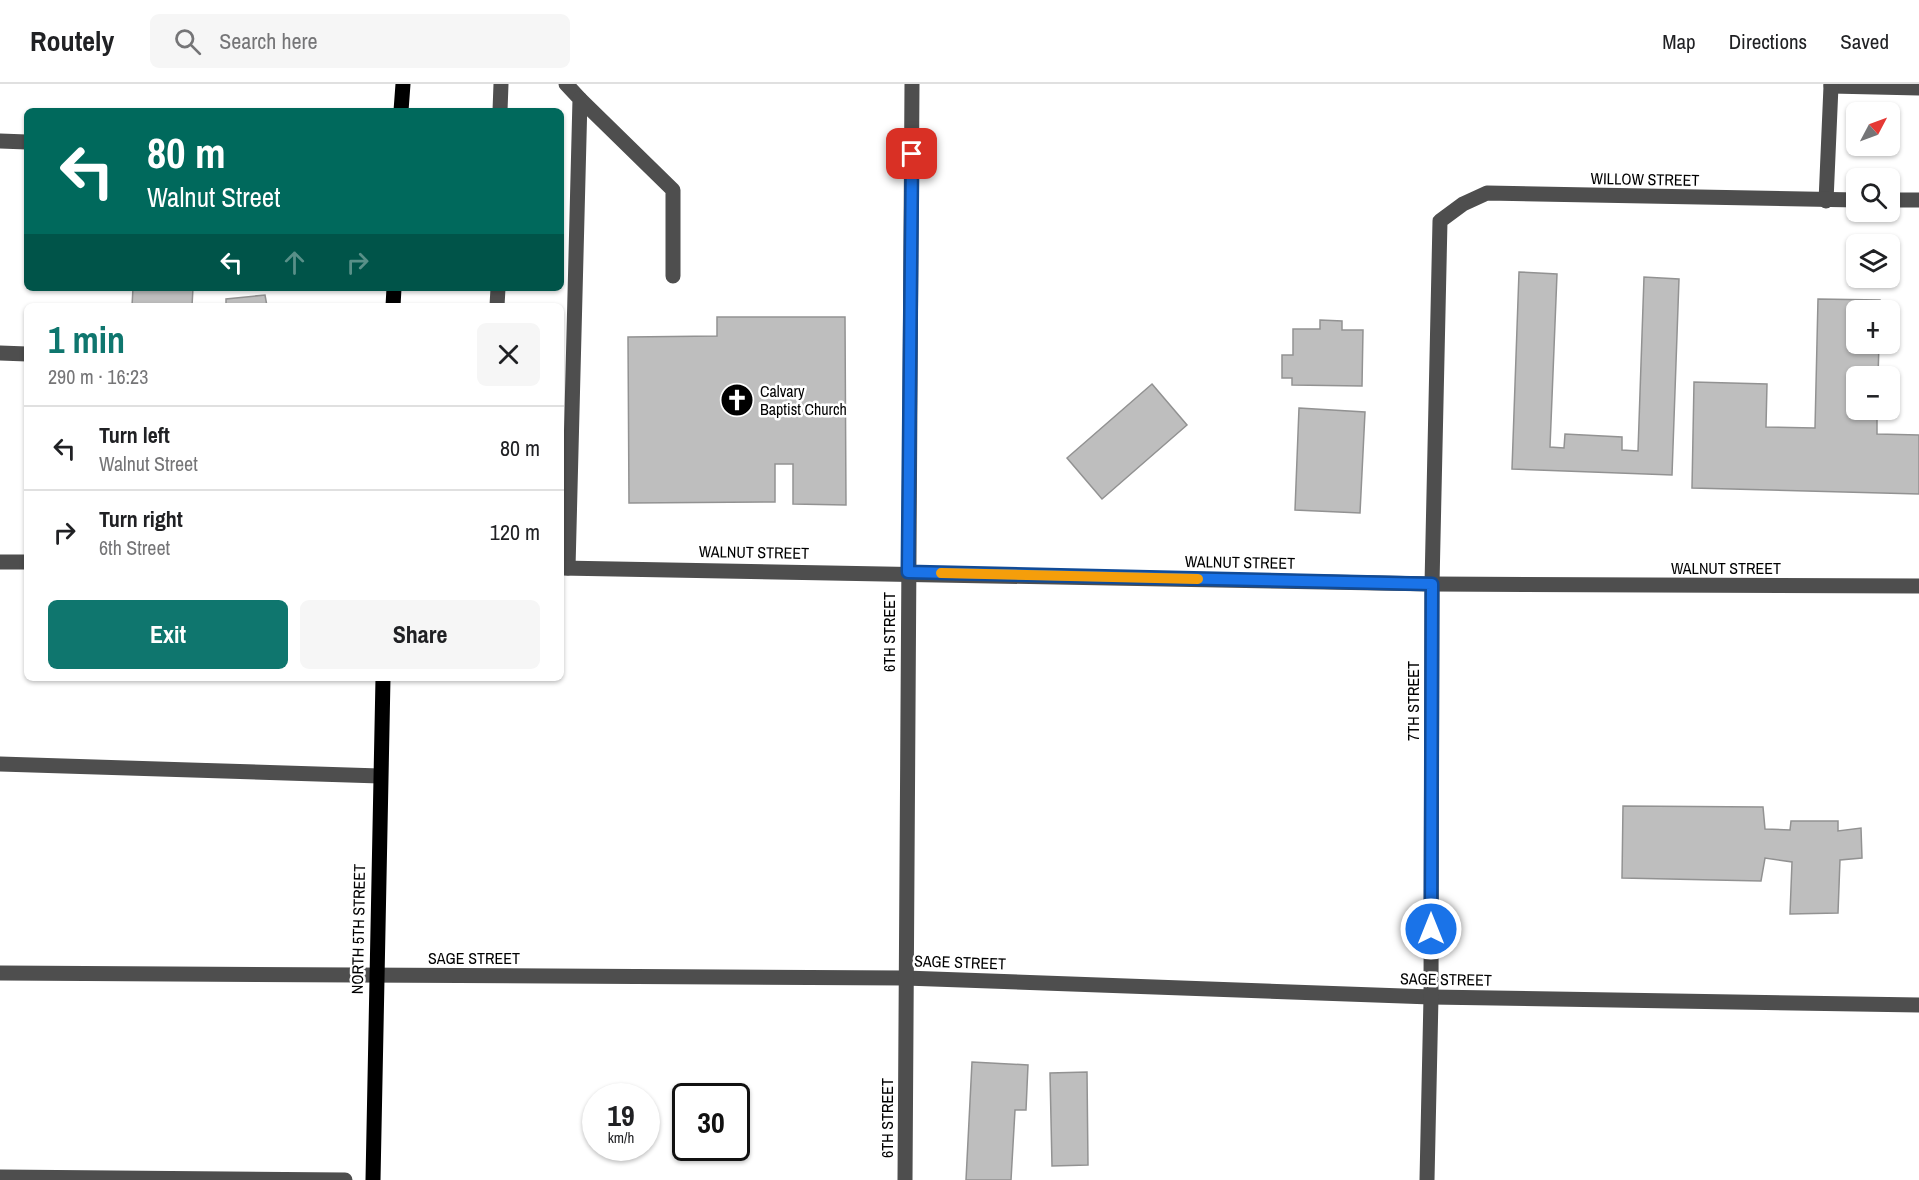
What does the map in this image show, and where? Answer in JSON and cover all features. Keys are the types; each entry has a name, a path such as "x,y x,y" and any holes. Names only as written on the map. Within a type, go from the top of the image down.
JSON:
{"main road":[{"path":"402,108 403,84"},
{"name":"NORTH 5TH STREET","path":"373,1180 375,976 383,681"}],"street":[{"path":"500,108 501,84"},
{"path":"566,84 673,190 673,276"},
{"name":"6TH STREET","path":"904,1180 912,84"},
{"path":"1826,201 1831,85 1919,88"},
{"path":"564,568 580,99"},
{"path":"0,141 24,142"},
{"name":"WILLOW STREET","path":"1440,222 1463,204 1487,193 1846,200"},
{"path":"1900,200 1919,200"},
{"name":"7TH STREET","path":"1426,1180 1431,998 1432,584 1440,222"},
{"path":"0,353 24,354"},
{"path":"0,562 24,562"},
{"name":"WALNUT STREET","path":"564,568 908,572 1432,584 1919,586"},
{"path":"0,764 380,776"},
{"name":"SAGE STREET","path":"0,973 905,978 1431,998 1919,1005"},
{"path":"0,1177 345,1180"}],"building":[{"path":"1519,272 1557,274 1550,447 1564,448 1565,434 1622,437 1622,450 1638,451 1644,277 1679,279 1672,475 1512,469"},
{"path":"133,291 193,291 192,303 132,303"},
{"path":"265,295 266,303 226,303 226,299"},
{"path":"1818,299 1880,300 1846,300 1846,354 1879,354 1878,366 1846,366 1846,420 1877,420 1877,434 1919,435 1919,494 1692,488 1694,382 1767,384 1766,427 1815,428"},
{"name":"Calvary Baptist Church","path":"717,317 845,317 846,505 793,504 793,464 775,464 775,502 629,503 628,337 717,336"},
{"path":"1320,320 1342,321 1342,330 1363,330 1362,386 1292,385 1292,378 1282,378 1282,355 1293,355 1293,329 1320,329"},
{"path":"1152,384 1187,425 1102,499 1067,458"},
{"path":"1299,408 1365,412 1360,513 1295,510"},
{"path":"1623,806 1763,807 1765,829 1790,830 1791,821 1838,821 1838,831 1861,828 1862,858 1840,860 1838,913 1790,914 1792,862 1765,858 1761,881 1622,878"},
{"path":"972,1062 1028,1065 1026,1110 1015,1110 1011,1180 966,1180"},
{"path":"1087,1072 1088,1165 1052,1166 1050,1073"}],"slow traffic":[{"path":"941,573 1198,579"}],"place":[{"name":"Calvary Baptist Church","path":"737,400"}],"route":[{"path":"912,154 908,572 1432,584 1431,929"}]}
